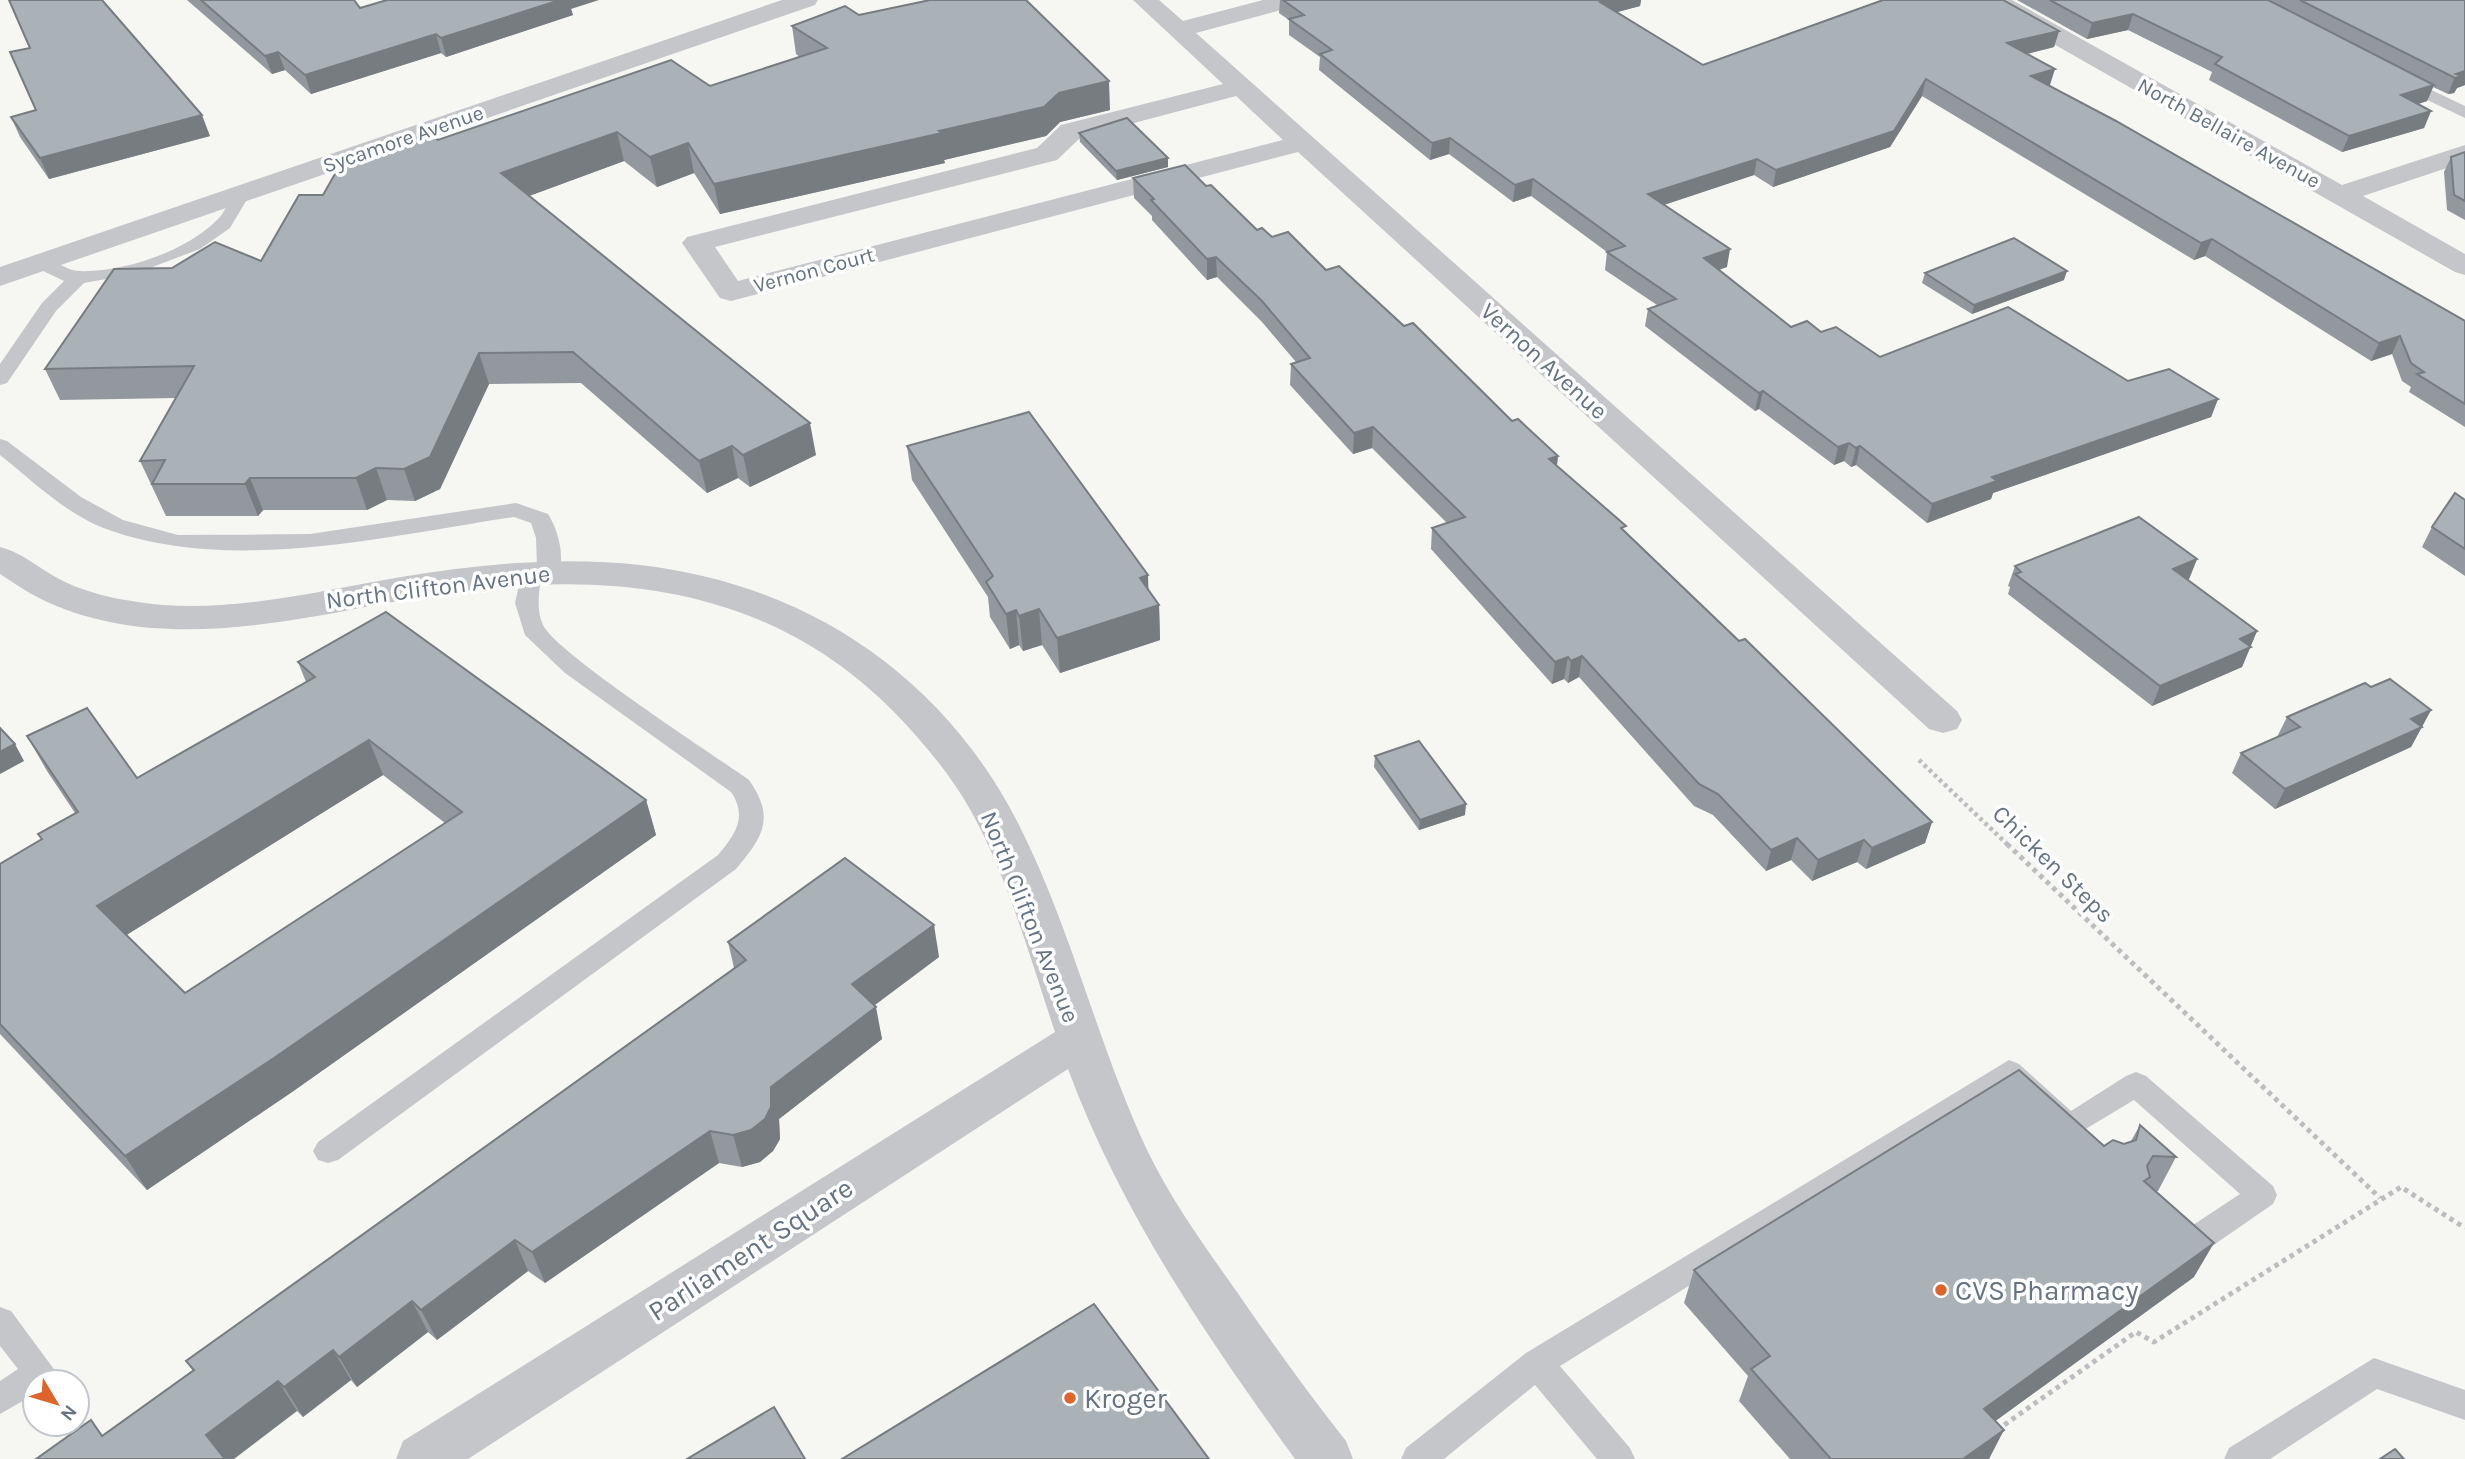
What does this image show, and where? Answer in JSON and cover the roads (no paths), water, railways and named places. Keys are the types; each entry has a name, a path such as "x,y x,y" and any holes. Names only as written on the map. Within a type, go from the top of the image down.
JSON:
{"street":[{"name":"Sycamore Avenue","path":"0,277 806,0"},
{"name":"Vernon Avenue","path":"1145,0 1943,720"},
{"path":"1178,30 1291,0"},
{"name":"North Bellaire Avenue","path":"1994,0 2465,266"},
{"name":"Vernon Court","path":"1241,87 1071,131 1047,154 697,243 731,292 1303,144"},
{"path":"2339,195 2465,153"},
{"name":"North Clifton Avenue","path":"0,558 49,592 87,606 133,615 184,618 239,614 460,579 539,572 636,574 708,587 751,600 822,634 894,690 947,747 998,823 1049,954 1078,1040 1126,1154 1184,1257 1327,1459"},
{"name":"Parliament Square","path":"422,1459 1078,1040"}],"lane":[{"path":"2383,71 2465,113"},
{"path":"44,264 67,276 134,268 171,254 225,223 240,196"},
{"path":"0,379 49,307 80,276"},
{"path":"0,445 73,502 115,525 178,542 310,541 516,510 540,519 548,541 526,603 533,630 573,667 740,786 752,800 748,838 727,862 328,1151"},
{"path":"1418,1459 1537,1363 2009,1072 2078,1136 2136,1084 2262,1195 2191,1243 2155,1209"},
{"path":"0,1321 40,1371 0,1399"},
{"path":"1537,1363 1618,1459"},
{"path":"2242,1459 2374,1373 2465,1405"}],"place":[{"name":"CVS Pharmacy","path":"1941,1290"},
{"name":"Kroger","path":"1070,1398"}]}
